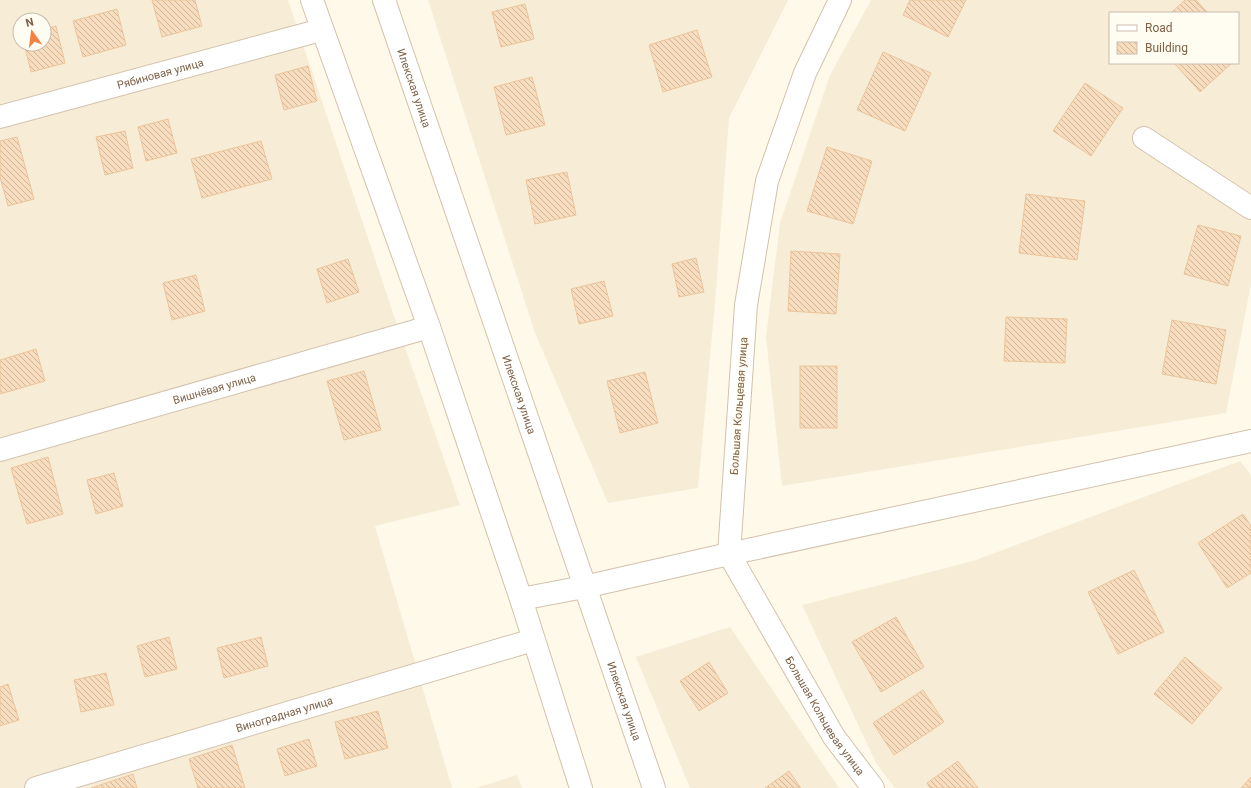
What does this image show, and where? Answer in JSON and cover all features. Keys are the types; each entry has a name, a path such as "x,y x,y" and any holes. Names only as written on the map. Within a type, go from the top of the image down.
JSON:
{"street":[{"path":"312,0 321,30 428,327 521,599 581,788"},
{"name":"Илекская улица","path":"384,0 654,788"},
{"name":"Большая Кольцевая улица","path":"840,0 805,73 767,182 746,305 729,554 834,736 873,788"},
{"name":"Рябиновая улица","path":"0,117 321,30"},
{"path":"1144,138 1251,208"},
{"name":"Вишнёвая улица","path":"0,450 428,327"},
{"path":"521,599 584,587 729,554 1251,441"},
{"name":"Виноградная улица","path":"36,788 533,640"}],"shaded area":[{"path":"0,0 288,0 392,310 460,505 375,526 452,788 0,788"},
{"path":"428,0 788,0 729,118 715,303 698,488 608,503 535,333"},
{"path":"871,0 1251,0 1251,284 1226,413 782,486 766,337 780,223 830,75"},
{"path":"1240,461 1251,475 1251,788 895,788 876,763 802,605 973,561"},
{"path":"730,627 839,788 690,788 636,657"},
{"path":"517,775 522,788 476,788"}],"building":[{"path":"152,0 195,0 202,26 162,37"},
{"path":"910,0 966,0 948,37 903,15"},
{"path":"1185,0 1196,0 1207,12 1172,12"},
{"path":"525,4 534,39 501,47 492,12"},
{"path":"117,9 126,45 83,57 73,21"},
{"path":"56,26 65,63 31,72 26,52 52,52 52,27"},
{"path":"697,30 712,77 663,92 649,45"},
{"path":"883,52 931,73 905,131 857,110"},
{"path":"1175,64 1231,64 1200,92"},
{"path":"308,66 317,101 284,110 275,75"},
{"path":"532,77 545,125 506,135 494,87"},
{"path":"1085,83 1123,108 1091,156 1053,131"},
{"path":"168,119 177,153 146,161 138,127"},
{"path":"125,131 133,168 105,175 96,137"},
{"path":"17,137 34,199 8,206 0,177 0,141"},
{"path":"261,141 272,179 202,198 191,159"},
{"path":"827,147 872,161 853,224 807,211"},
{"path":"567,172 576,215 535,224 526,180"},
{"path":"1026,194 1085,201 1077,260 1019,253"},
{"path":"1198,225 1241,236 1228,286 1184,274"},
{"path":"791,251 840,254 836,314 788,311"},
{"path":"696,258 704,292 679,297 672,264"},
{"path":"348,259 359,292 327,303 317,269"},
{"path":"196,275 205,311 172,320 163,283"},
{"path":"604,281 613,316 579,324 571,289"},
{"path":"1006,317 1067,319 1065,363 1004,361"},
{"path":"1172,320 1226,330 1216,384 1162,374"},
{"path":"36,349 45,381 0,394 0,360"},
{"path":"800,366 837,366 837,428 800,428"},
{"path":"364,371 381,430 344,440 327,381"},
{"path":"645,372 658,423 620,433 607,381"},
{"path":"48,457 63,514 27,524 11,468"},
{"path":"114,473 123,506 96,514 87,480"},
{"path":"1243,514 1251,526 1251,573 1227,588 1198,543"},
{"path":"1134,570 1164,632 1118,654 1088,592"},
{"path":"896,617 924,667 881,692 852,642"},
{"path":"169,637 177,669 145,677 137,646"},
{"path":"261,637 268,666 224,678 217,648"},
{"path":"1185,657 1222,688 1192,724 1154,694"},
{"path":"709,662 728,693 699,711 680,681"},
{"path":"106,673 114,705 81,712 74,680"},
{"path":"8,684 19,720 0,726 0,687"},
{"path":"923,690 944,722 894,755 873,723"},
{"path":"378,711 388,748 345,759 335,722"},
{"path":"309,739 317,766 285,776 277,749"},
{"path":"232,745 245,788 198,788 189,759"},
{"path":"958,761 978,788 930,788 927,783"},
{"path":"789,771 801,788 765,788"},
{"path":"133,774 137,788 91,788"},
{"path":"1251,777 1251,788 1241,788"}]}
